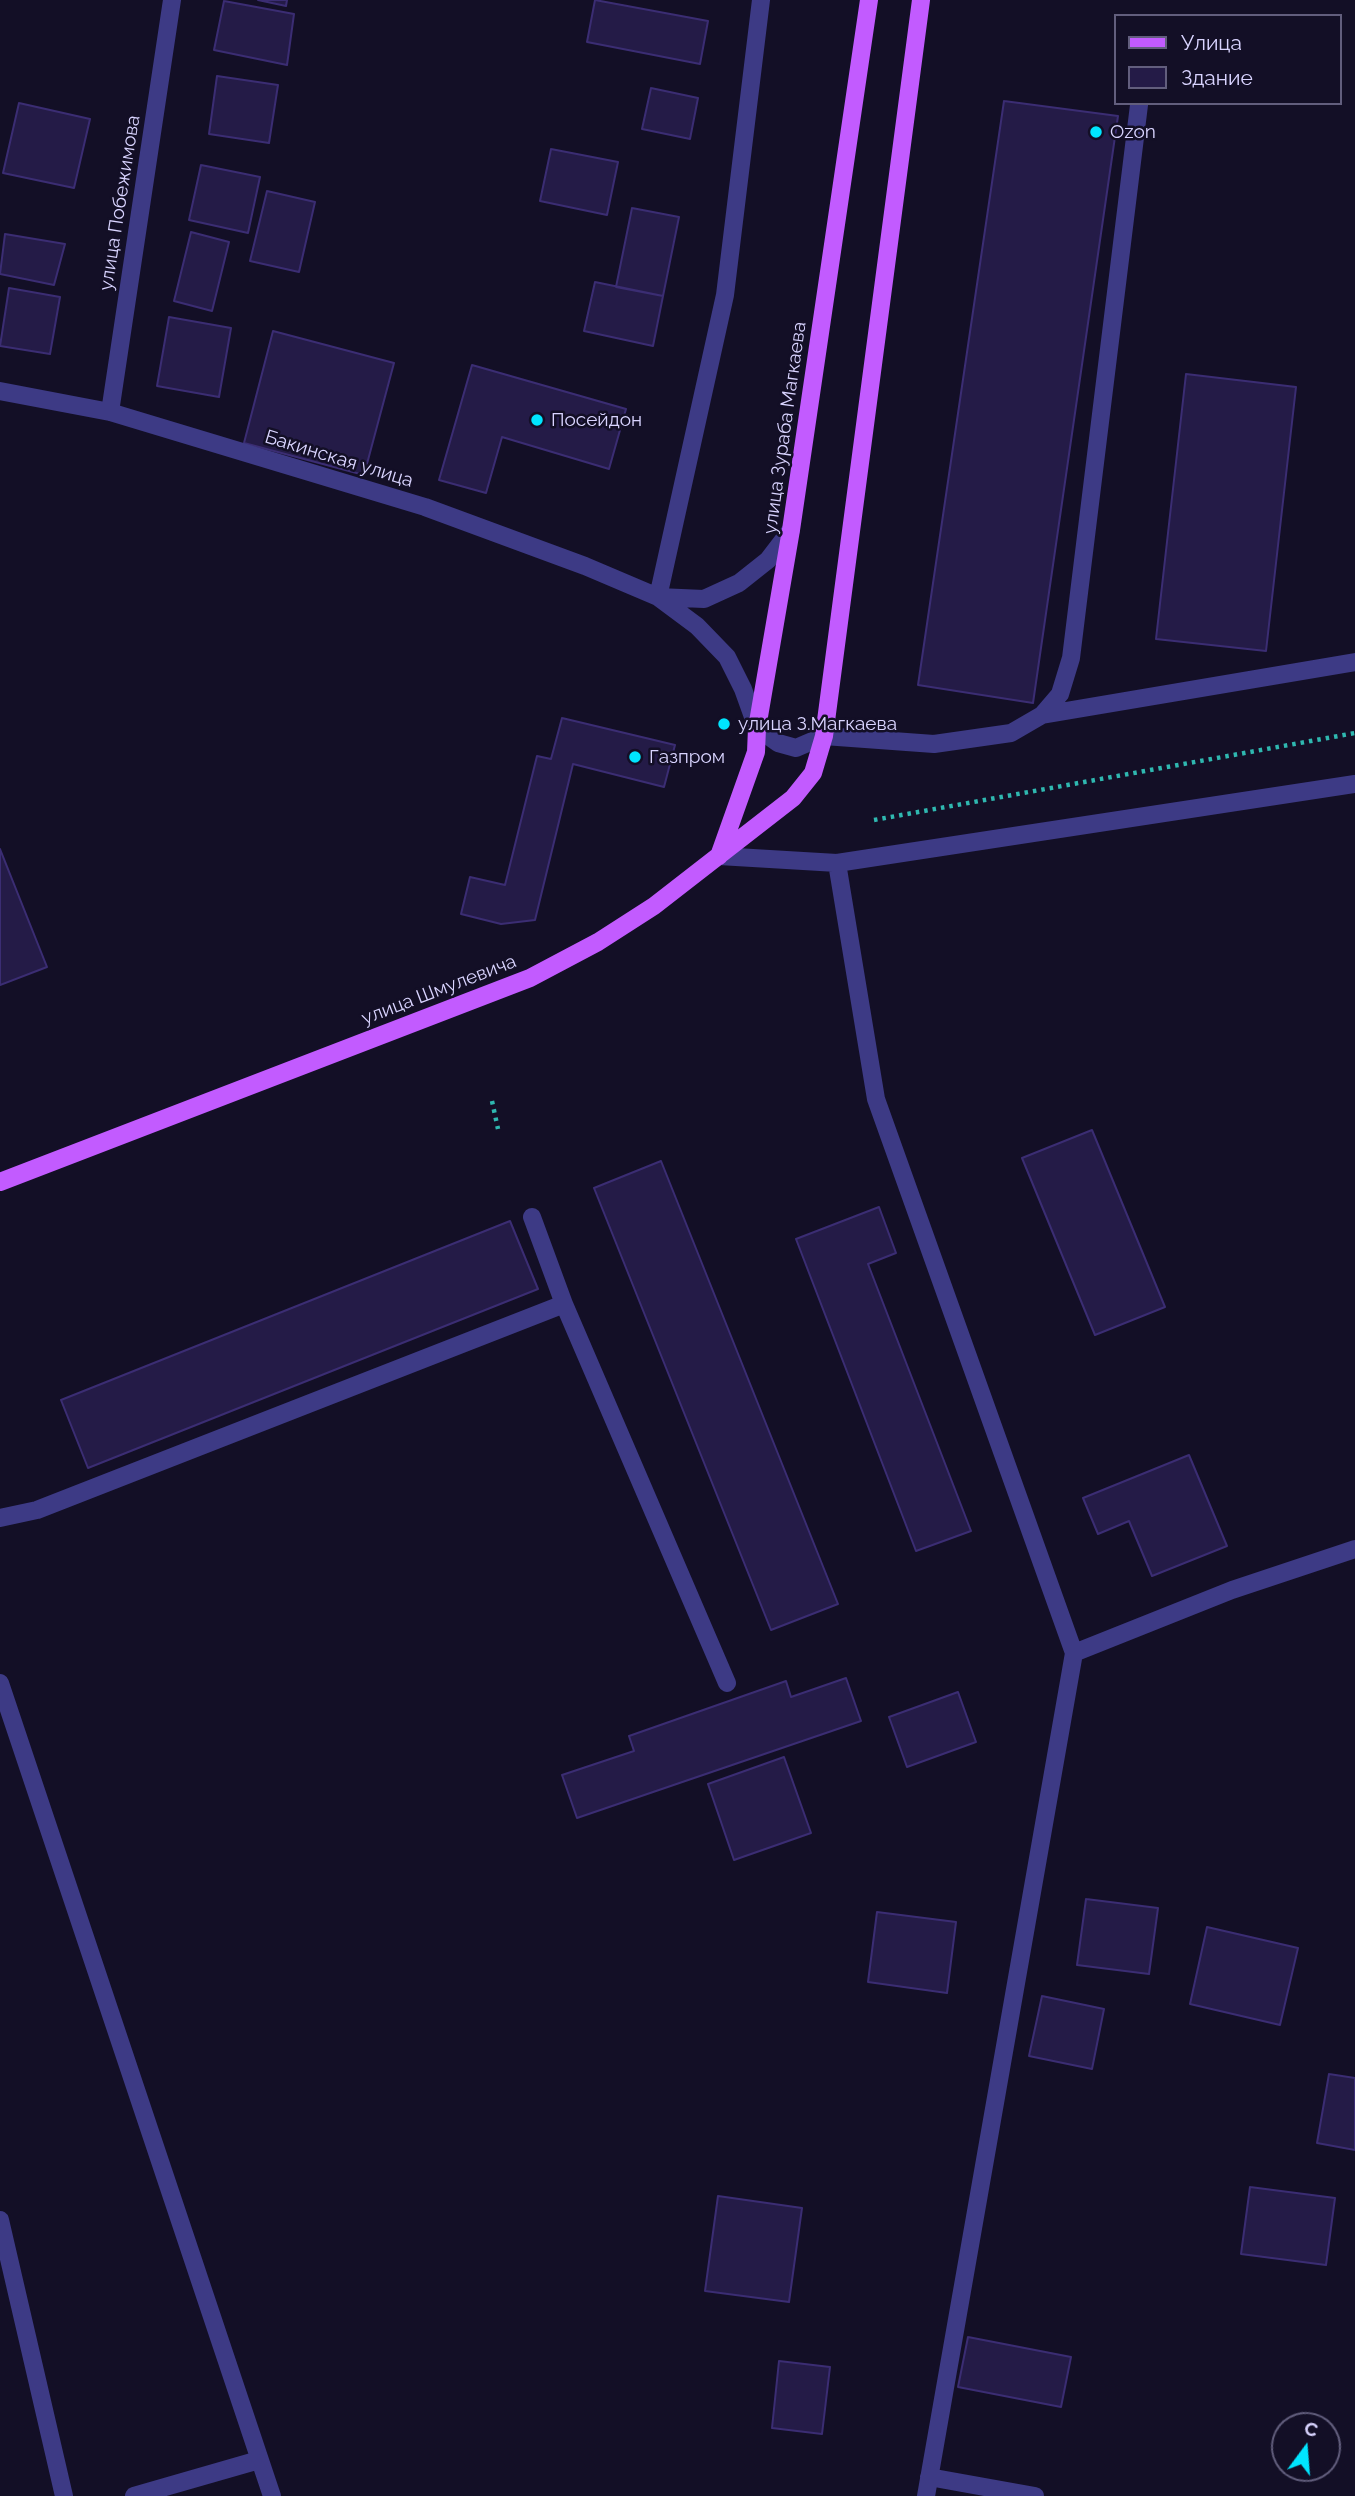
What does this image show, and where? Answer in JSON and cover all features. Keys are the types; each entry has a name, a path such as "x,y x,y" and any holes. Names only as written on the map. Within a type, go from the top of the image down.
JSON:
{"main road":[{"name":"улица Зураба Магкаева","path":"719,856 756,752 757,728 791,530 869,0"},
{"path":"824,736 921,0"},
{"name":"улица Шмулевича","path":"0,1182 530,978 598,942 654,906 793,797 813,773 824,736"}],"street":[{"name":"улица Побежимова","path":"110,412 172,0"},
{"path":"658,597 725,295 761,0"},
{"path":"757,728 778,743 796,748 824,736 934,744 1011,733 1042,715 1060,694 1072,658 1139,105"},
{"name":"Бакинская улица","path":"0,391 110,412 425,507 585,566 658,597 697,626 727,657 743,689 757,728"},
{"name":"Бакинская улица","path":"658,597 704,599 739,583 768,560 791,530"},
{"path":"1042,715 1355,662"},
{"path":"719,856 837,863 1355,783"},
{"path":"837,863 876,1099 1074,1653 926,2496"},
{"path":"532,1217 564,1304 727,1684"},
{"path":"0,1518 37,1510 564,1304"},
{"path":"1074,1653 1232,1590 1355,1549"},
{"path":"0,1684 272,2496"},
{"path":"0,2220 64,2496"},
{"path":"134,2496 175,2490 260,2460"},
{"path":"929,2477 1035,2496"}],"path":[{"path":"874,820 1355,733"},
{"path":"492,1101 498,1129"}],"building":[{"path":"258,0 287,0 286,6"},
{"path":"595,0 708,21 700,64 587,42"},
{"path":"224,1 294,14 287,65 214,50"},
{"path":"217,76 278,85 269,143 209,134"},
{"path":"651,88 698,98 690,139 642,129"},
{"path":"1004,101 1118,116 1033,703 918,685"},
{"path":"19,103 90,119 74,188 3,173"},
{"path":"551,149 618,162 607,215 540,201"},
{"path":"201,165 260,177 248,233 189,220"},
{"path":"267,191 315,202 299,272 250,261"},
{"path":"632,208 679,217 663,296 616,287"},
{"path":"191,232 229,242 212,311 174,301"},
{"path":"5,234 65,244 54,285 0,274"},
{"path":"595,282 663,296 653,346 584,331"},
{"path":"9,288 60,297 50,354 0,346"},
{"path":"169,317 231,328 219,397 157,386"},
{"path":"273,331 394,363 364,475 244,443"},
{"path":"472,365 626,409 609,469 502,437 486,493 439,480"},
{"path":"1186,374 1296,387 1266,651 1156,639"},
{"path":"562,718 675,745 664,787 573,764 535,920 501,924 461,914 470,877 505,885 537,756 551,759"},
{"path":"0,849 47,967 0,985"},
{"path":"1092,1130 1165,1307 1095,1335 1022,1158"},
{"path":"661,1161 838,1604 771,1630 594,1188"},
{"path":"879,1207 896,1253 868,1264 971,1531 916,1551 796,1239"},
{"path":"510,1221 538,1289 88,1468 61,1400"},
{"path":"1189,1455 1227,1546 1152,1576 1129,1521 1098,1534 1083,1498"},
{"path":"846,1678 861,1721 577,1818 562,1775 634,1751 629,1736 786,1681 791,1697"},
{"path":"958,1692 976,1742 907,1767 889,1717"},
{"path":"784,1757 811,1833 734,1860 708,1784"},
{"path":"1086,1899 1158,1908 1149,1974 1077,1965"},
{"path":"877,1912 956,1922 947,1993 868,1982"},
{"path":"1207,1927 1298,1948 1280,2025 1190,2004"},
{"path":"1042,1996 1104,2009 1092,2069 1029,2056"},
{"path":"1329,2074 1355,2078 1355,2150 1317,2143"},
{"path":"1250,2187 1335,2198 1326,2265 1241,2254"},
{"path":"718,2196 802,2208 789,2302 705,2291"},
{"path":"968,2337 1071,2357 1061,2407 958,2387"},
{"path":"779,2361 830,2367 822,2434 772,2428"}],"place":[{"name":"Ozon","path":"1096,132"},
{"name":"Посейдон","path":"537,420"},
{"name":"улица З.Магкаева","path":"724,724"},
{"name":"Газпром","path":"635,757"}]}
